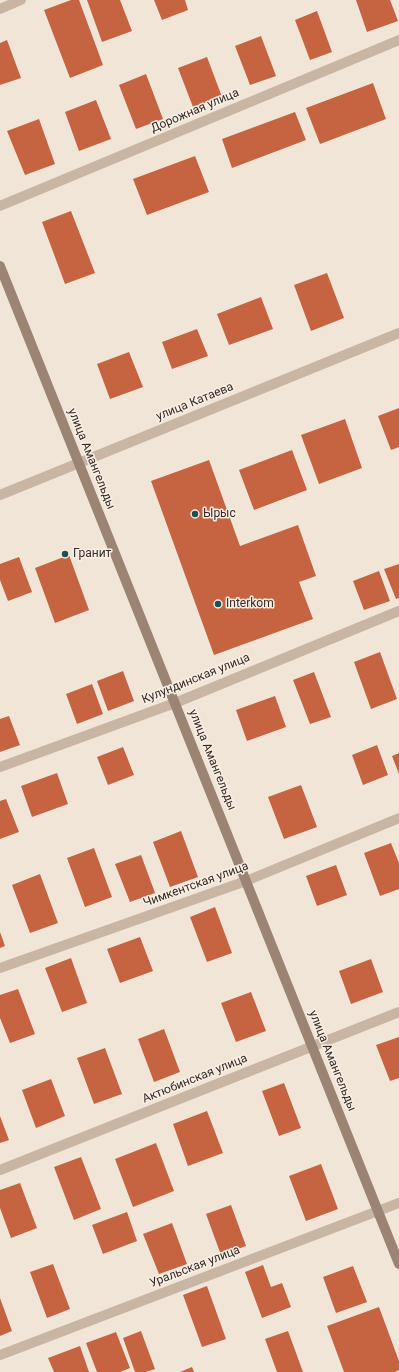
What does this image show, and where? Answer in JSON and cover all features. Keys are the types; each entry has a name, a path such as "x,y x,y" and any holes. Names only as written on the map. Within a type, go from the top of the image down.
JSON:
{"main road":[{"name":"улица Амангельды","path":"0,266 399,1264"}],"street":[{"path":"0,9 21,0"},
{"name":"Дорожная улица","path":"0,206 399,40"},
{"name":"улица Катаева","path":"0,495 399,333"},
{"name":"Кулундинская улица","path":"0,767 174,703 399,611"},
{"name":"Чимкентская улица","path":"0,968 246,881 399,818"},
{"name":"Актюбинская улица","path":"0,1170 399,1012"},
{"name":"Уральская улица","path":"0,1355 399,1203"}],"building":[{"path":"71,0 79,0 103,65 70,78 44,10"},
{"path":"87,0 120,0 132,31 102,42"},
{"path":"154,0 185,0 188,10 162,20"},
{"path":"356,0 390,0 398,21 367,32"},
{"path":"317,11 332,52 310,60 295,20"},
{"path":"261,36 276,76 250,85 235,46"},
{"path":"7,40 21,78 0,85 0,43"},
{"path":"207,57 222,97 193,107 178,68"},
{"path":"146,74 163,119 136,129 119,85"},
{"path":"373,83 386,119 320,144 306,108"},
{"path":"96,100 111,139 79,151 65,112"},
{"path":"295,112 306,140 232,168 222,139"},
{"path":"39,119 55,164 25,175 7,131"},
{"path":"195,156 209,192 147,215 133,179"},
{"path":"71,211 95,273 65,284 42,222"},
{"path":"327,273 344,318 311,331 294,285"},
{"path":"261,297 273,329 229,345 217,314"},
{"path":"197,329 208,356 172,369 162,342"},
{"path":"129,352 143,387 110,399 97,364"},
{"path":"399,408 399,447 391,450 378,416"},
{"path":"345,419 362,468 319,484 301,435"},
{"path":"292,450 307,490 254,510 239,470"},
{"path":"209,460 240,546 298,525 316,576 299,582 313,619 214,655 151,481"},
{"path":"69,555 89,610 55,623 35,568"},
{"path":"19,557 32,592 8,601 0,580 0,564"},
{"path":"399,564 399,598 396,599 384,569"},
{"path":"379,571 390,601 364,610 353,581"},
{"path":"380,652 397,699 371,709 354,662"},
{"path":"123,671 134,701 108,711 97,681"},
{"path":"314,672 331,717 310,724 293,680"},
{"path":"92,684 103,714 77,724 66,694"},
{"path":"275,696 286,727 247,741 236,710"},
{"path":"9,716 20,745 0,752 0,719"},
{"path":"377,745 388,775 363,785 352,755"},
{"path":"123,747 134,775 108,785 97,757"},
{"path":"399,753 399,774 392,756"},
{"path":"57,773 68,804 32,817 21,786"},
{"path":"301,785 317,827 284,839 268,797"},
{"path":"6,799 19,832 0,839 0,801"},
{"path":"181,831 198,877 170,887 153,842"},
{"path":"391,843 399,863 399,889 380,896 364,853"},
{"path":"94,848 112,897 85,907 67,858"},
{"path":"141,855 155,893 130,902 115,864"},
{"path":"336,865 347,895 317,906 306,876"},
{"path":"40,874 58,923 30,933 12,885"},
{"path":"215,907 232,953 207,962 190,917"},
{"path":"0,932 5,946 0,948"},
{"path":"140,937 153,971 120,983 107,949"},
{"path":"71,958 87,1003 62,1012 45,968"},
{"path":"371,959 383,992 351,1004 339,971"},
{"path":"18,989 35,1034 10,1043 0,1018 0,995"},
{"path":"251,992 266,1031 236,1042 221,1003"},
{"path":"164,1029 180,1072 154,1082 138,1039"},
{"path":"399,1037 399,1078 390,1081 376,1045"},
{"path":"105,1048 122,1094 94,1104 77,1058"},
{"path":"51,1079 65,1116 36,1128 22,1090"},
{"path":"284,1083 301,1128 279,1136 262,1091"},
{"path":"207,1111 223,1153 188,1166 173,1124"},
{"path":"0,1116 9,1140 0,1143"},
{"path":"156,1143 174,1191 133,1207 115,1159"},
{"path":"81,1157 101,1209 74,1220 54,1167"},
{"path":"321,1164 338,1209 306,1221 289,1176"},
{"path":"20,1183 37,1228 11,1238 0,1208 0,1190"},
{"path":"231,1205 246,1246 221,1255 206,1214"},
{"path":"127,1212 137,1241 103,1254 92,1225"},
{"path":"172,1223 187,1264 159,1274 143,1234"},
{"path":"53,1264 70,1309 47,1318 30,1272"},
{"path":"263,1265 271,1287 282,1283 291,1307 262,1318 245,1272"},
{"path":"353,1266 367,1302 336,1313 323,1277"},
{"path":"207,1286 226,1339 202,1347 183,1295"},
{"path":"0,1298 12,1331 0,1336"},
{"path":"379,1307 399,1361 399,1370 395,1372 344,1372 327,1326"},
{"path":"141,1331 155,1369 146,1372 135,1372 123,1338"},
{"path":"288,1331 303,1372 277,1372 265,1339"},
{"path":"116,1332 130,1368 120,1372 97,1372 86,1343"},
{"path":"80,1346 89,1372 54,1372 48,1358"},
{"path":"192,1367 194,1372 180,1372"}],"place":[{"name":"Ырыс","path":"195,514"},
{"name":"Гранит","path":"65,554"},
{"name":"Interkom","path":"218,604"}]}
